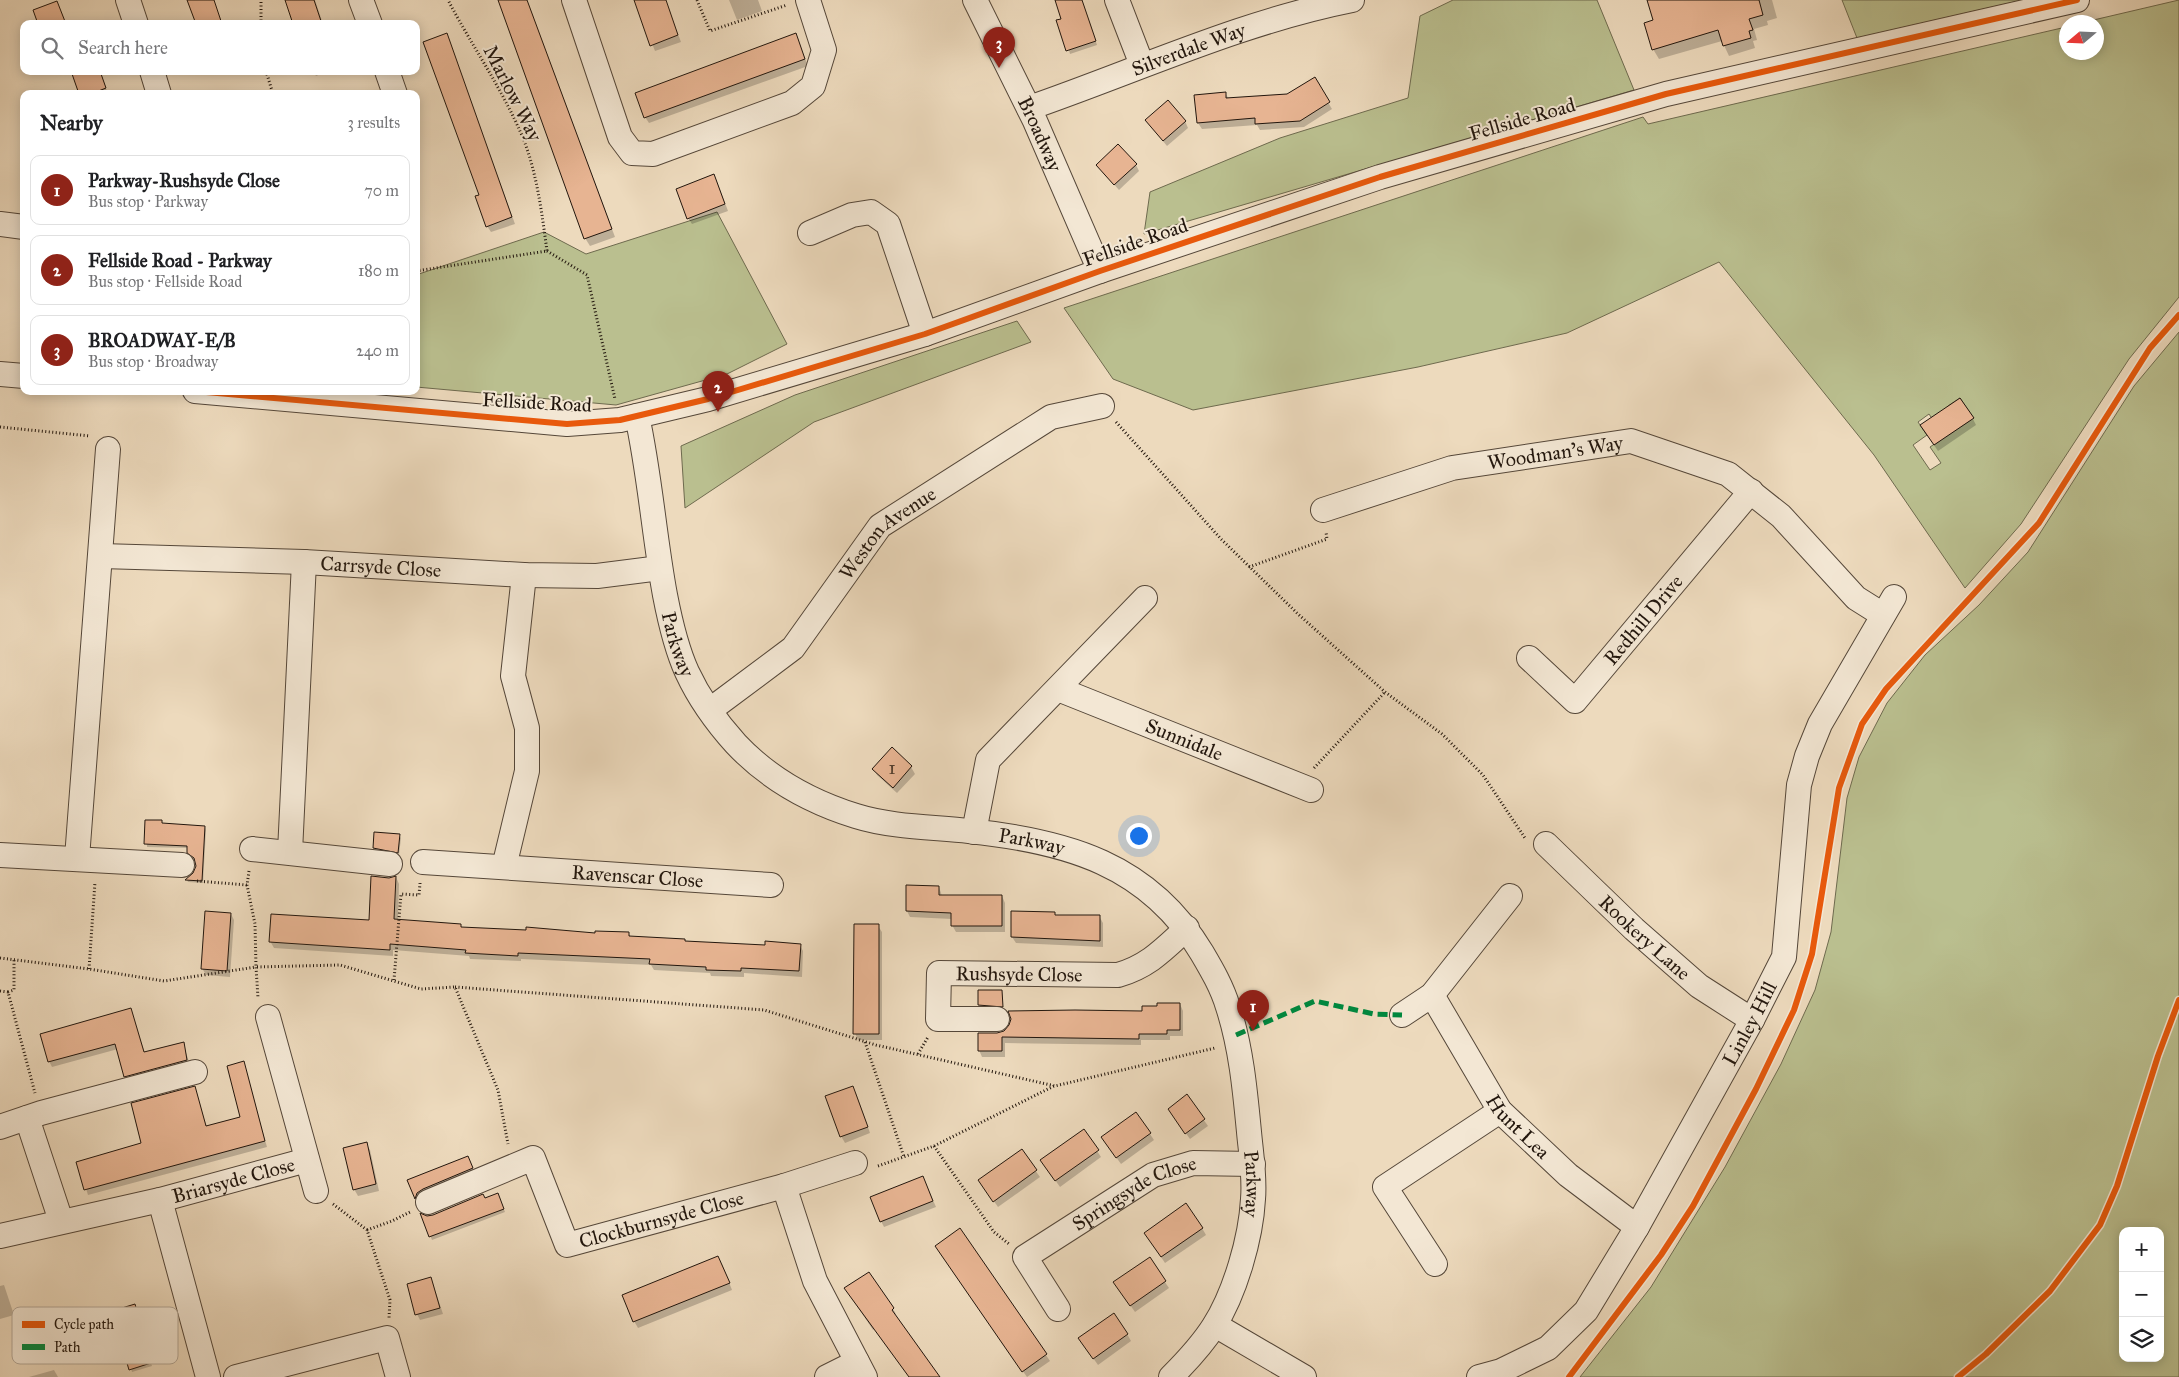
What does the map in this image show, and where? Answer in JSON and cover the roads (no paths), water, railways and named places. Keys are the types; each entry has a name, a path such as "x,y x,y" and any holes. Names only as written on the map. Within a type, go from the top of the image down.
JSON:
{"street":[{"path":"128,0 135,20"},
{"path":"361,0 368,20"},
{"path":"574,0 620,137 632,153 653,154 792,103 813,86 824,50 800,2"},
{"name":"Broadway","path":"975,0 1029,108 1100,270"},
{"path":"1117,0 1142,65"},
{"name":"Silverdale Way","path":"1029,108 1311,4 1352,0"},
{"name":"Fellside Road","path":"240,395 567,424 629,418 708,399 925,334 1100,270 1380,177 1666,94 2077,0"},
{"path":"153,75 158,90"},
{"path":"388,75 394,90"},
{"path":"810,233 852,215 871,212 888,224 925,334"},
{"path":"0,224 20,226"},
{"path":"0,374 20,376"},
{"name":"Weston Avenue","path":"710,710 793,648 880,526 1051,417 1102,406"},
{"name":"Parkway","path":"629,418 677,644 686,670 710,710 735,743 755,762 792,788 857,816 907,825 1041,842 1078,852 1111,866 1139,883 1166,905 1187,928 1218,980 1238,1041 1252,1164 1253,1198 1249,1232 1238,1275 1215,1325 1184,1364 1170,1377"},
{"name":"Woodman's Way","path":"1323,510 1452,468 1631,441 1728,474 1751,490 1781,516 1856,598 1889,606"},
{"path":"87,859 101,556 108,449"},
{"name":"Redhill Drive","path":"1530,658 1575,700 1751,490"},
{"name":"Carrsyde Close","path":"101,556 304,562 524,575 598,576 660,568"},
{"path":"290,852 304,562"},
{"path":"504,867 527,771 526,728 513,676 524,575"},
{"path":"974,832 988,760 1145,598"},
{"name":"Linley Hill","path":"1479,1377 1501,1371 1548,1348 1586,1310 1637,1227 1752,1020 1784,957 1799,785 1807,756 1820,724 1889,606"},
{"name":"Sunnidale","path":"1058,689 1305,787"},
{"name":"Rookery Lane","path":"1546,844 1634,929 1700,986 1752,1020"},
{"path":"252,849 390,864"},
{"path":"0,855 182,865"},
{"name":"Ravenscar Close","path":"423,862 771,885"},
{"path":"1402,1015 1432,995 1510,896"},
{"name":"Rushsyde Close","path":"997,1019 938,1019 939,973 1118,975 1136,970 1147,963 1187,928"},
{"name":"Hunt Lea","path":"1432,995 1500,1111 1568,1175 1637,1227"},
{"path":"268,1018 316,1191"},
{"path":"0,1127 196,1072"},
{"path":"1435,1264 1385,1187 1500,1111"},
{"path":"34,1116 61,1222"},
{"name":"Clockburnsyde Close","path":"428,1202 533,1158 567,1245 784,1186 855,1163"},
{"name":"Briarsyde Close","path":"0,1236 160,1200 307,1160"},
{"name":"Springsyde Close","path":"1058,1309 1025,1257 1153,1175 1193,1163 1252,1164"},
{"path":"784,1186 815,1281 861,1369 828,1377"},
{"name":"Briarsyde Close","path":"160,1200 208,1377"},
{"path":"1215,1325 1304,1377"},
{"path":"236,1377 387,1338 398,1377"}],"place":[{"name":"BROADWAY-E/B","path":"999,68"},
{"name":"Fellside Road - Parkway","path":"718,412"},
{"name":"Parkway-Rushsyde Close","path":"1253,1031"}]}
